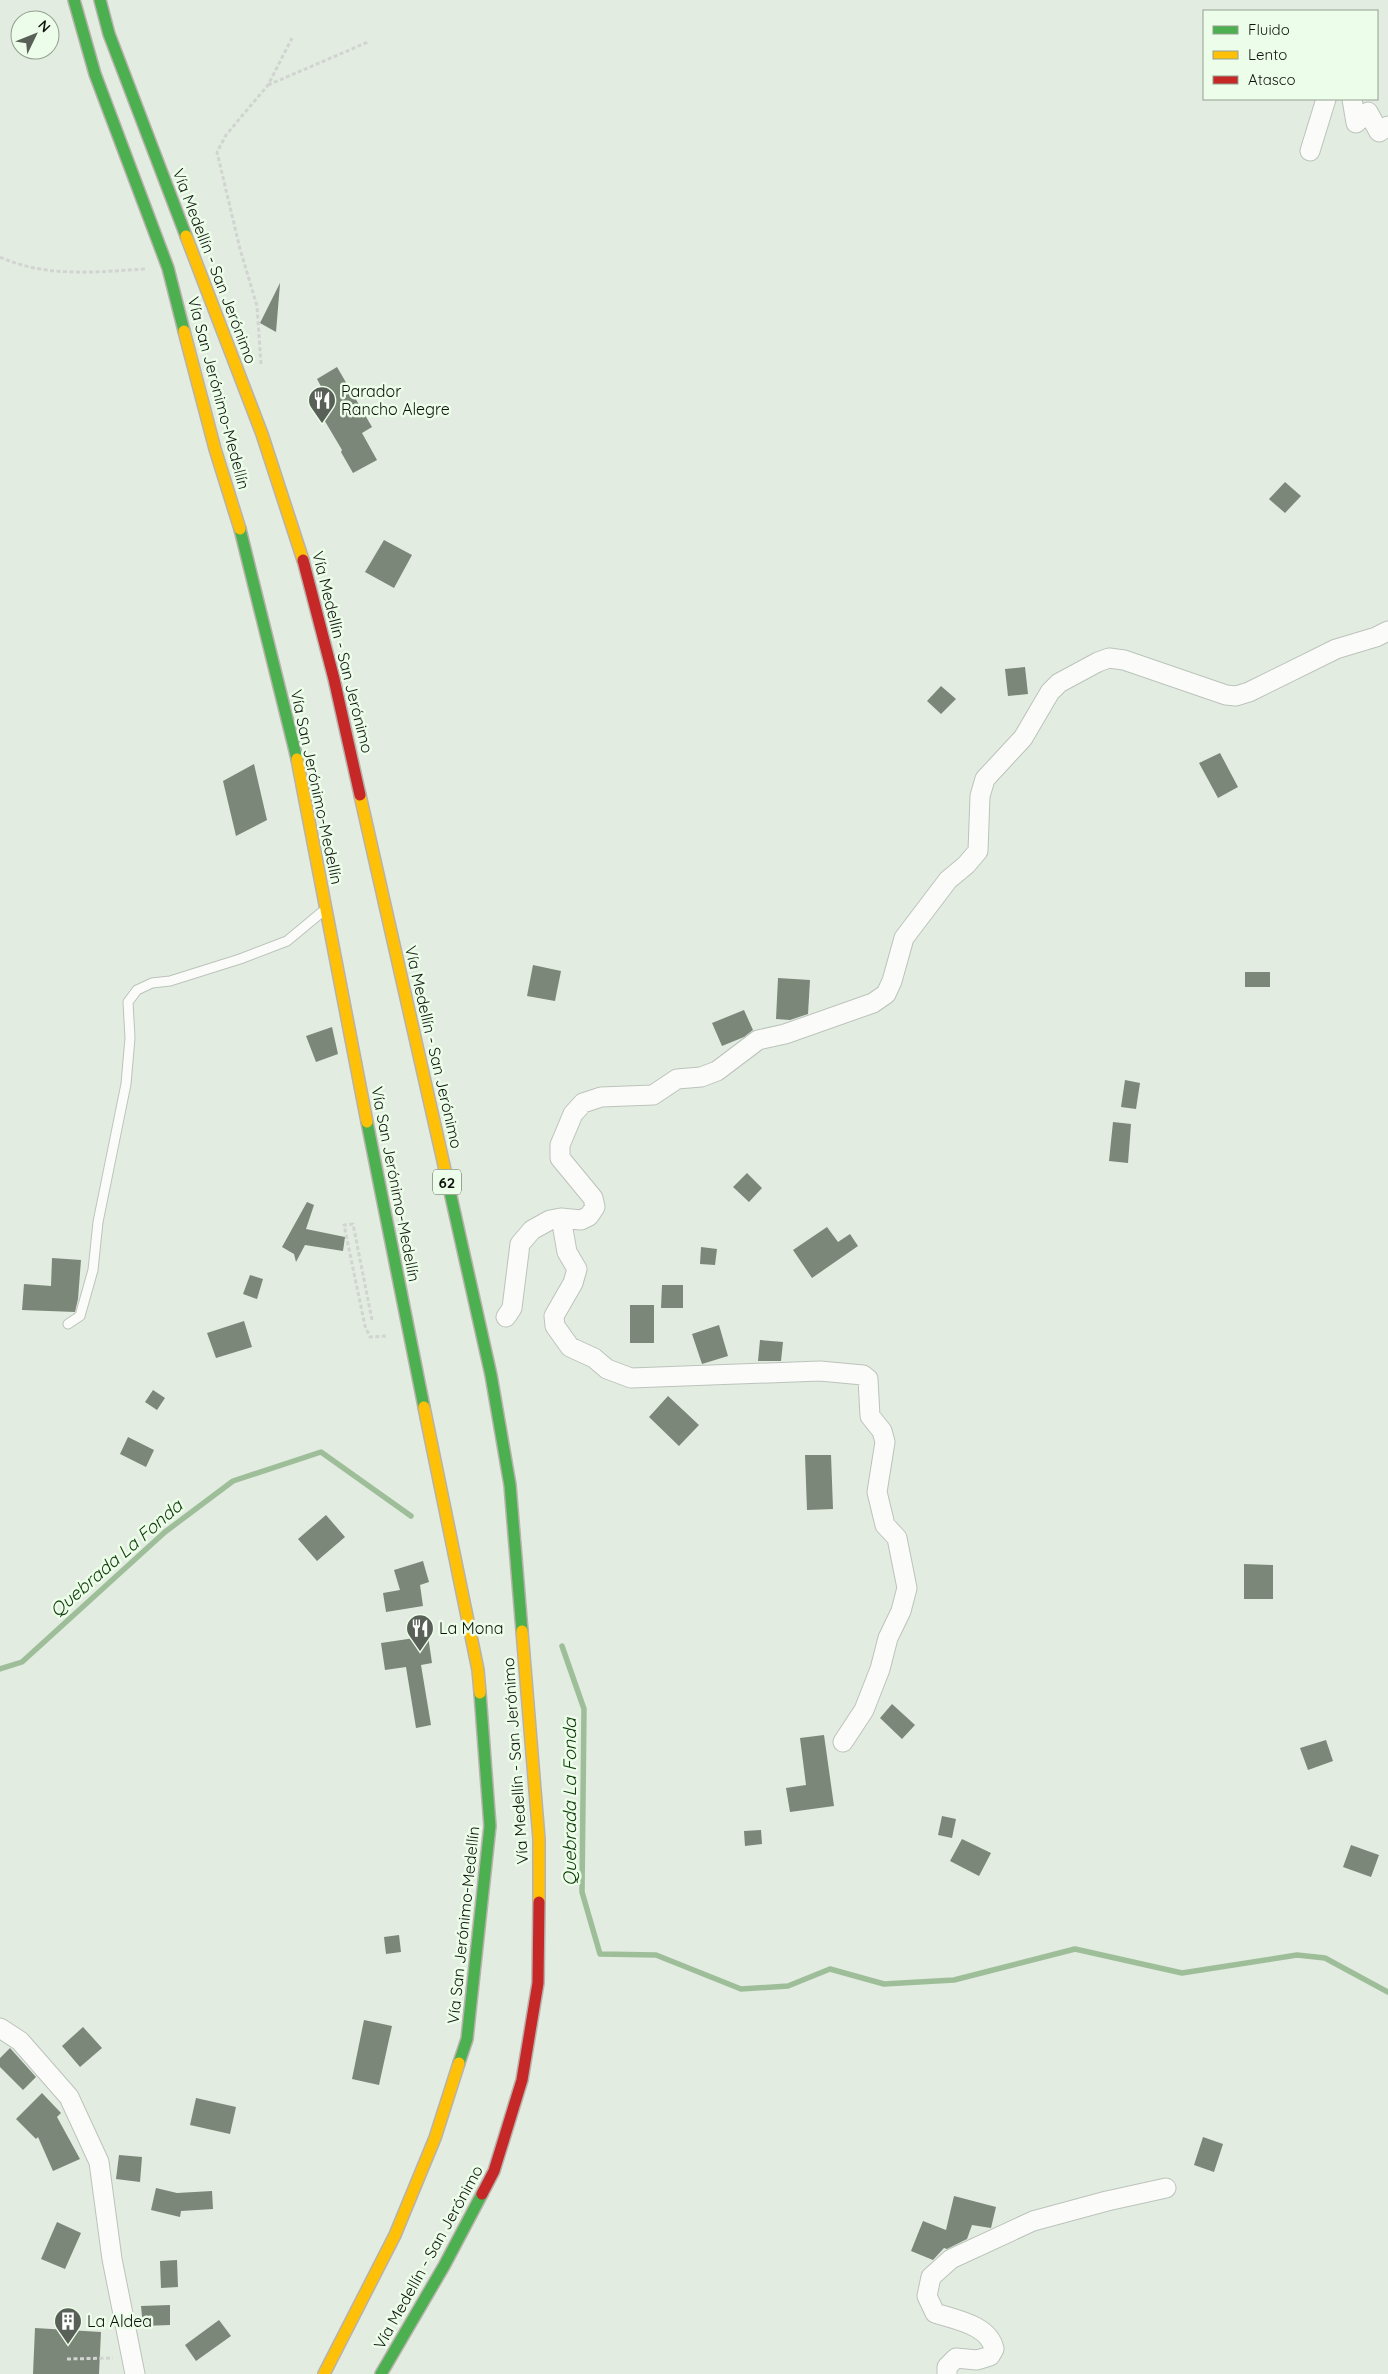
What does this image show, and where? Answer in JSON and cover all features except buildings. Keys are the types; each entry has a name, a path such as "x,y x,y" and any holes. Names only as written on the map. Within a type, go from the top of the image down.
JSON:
{"highway":[{"name":"Vía San Jerónimo-Medellín","path":"74,0 95,74 168,268 216,449 248,552 302,782 478,1670 490,1826 467,2039 435,2138 395,2235 324,2374"},
{"name":"Vía Medellín - San Jerónimo","path":"100,0 109,34 262,434 298,538 334,679 482,1336 510,1485 539,1839 538,1983 522,2080 494,2171 444,2266 381,2374"}],"street":[{"path":"1310,151 1326,100"},
{"path":"1352,100 1356,123 1368,112 1379,132 1388,126"},
{"path":"506,1317 512,1308 520,1244 532,1230 550,1220 561,1218 581,1220 589,1216 595,1207 593,1198 560,1158 560,1145 573,1114 583,1103 601,1097 652,1095 677,1079 701,1077 717,1071 758,1040 785,1034 873,1003 886,994 892,981 904,938 948,880 966,865 978,851 980,796 986,779 1023,738 1050,692 1059,683 1109,658 1124,660 1226,695 1236,696 1249,692 1336,649 1376,637 1388,631"},
{"path":"561,1218 567,1252 577,1269 573,1283 554,1316 555,1326 570,1348 594,1358 607,1370 631,1378 820,1372 863,1375 868,1379 870,1416 882,1430 885,1442 877,1492 885,1525 897,1538 907,1588 902,1611 888,1638 880,1669 864,1710 843,1742"},
{"path":"0,2028 20,2041 69,2097 99,2162 112,2259 133,2366"},
{"path":"947,2374 947,2367 956,2358 977,2360 990,2356 994,2348 993,2340 986,2333 971,2325 935,2313 927,2296 931,2277 951,2259 1033,2221 1107,2201 1166,2188"}],"lane":[{"path":"68,1324 80,1316 93,1270 98,1222 126,1084 130,1038 128,1002 137,990 152,983 170,981 240,959 287,941 326,908"}],"path":[{"path":"261,369 257,306 240,249 217,152 226,135 268,85 292,38"},
{"path":"268,85 368,42"},
{"path":"0,257 16,264 68,274 168,268"},
{"path":"372,1320 353,1224 344,1225 362,1317 370,1337 410,1334"},
{"path":"67,2358 133,2366"}],"waterway":[{"name":"Quebrada La Fonda","path":"0,1669 22,1662 165,1532 233,1481 321,1452 411,1516"},
{"name":"Quebrada La Fonda","path":"562,1646 584,1709 582,1892 600,1954 656,1955 741,1989 788,1986 830,1969 884,1984 954,1980 1075,1949 1182,1973 1297,1955 1325,1958 1388,1992"}],"traffic: fast":[{"path":"74,0 95,74 168,268 184,331"},
{"path":"100,0 109,34 186,236"},
{"path":"240,529 297,759"},
{"path":"367,1122 424,1407"},
{"path":"448,1183 491,1375 510,1485 522,1631"},
{"path":"459,2063 467,2039 490,1826 480,1693"},
{"path":"381,2374 444,2266 482,2194"}],"traffic: slow":[{"path":"186,236 262,434 303,560"},
{"path":"184,331 215,449 240,529"},
{"path":"297,759 367,1122"},
{"path":"360,795 448,1183"},
{"path":"424,1407 478,1670 480,1693"},
{"path":"522,1631 539,1839 539,1902"},
{"path":"324,2374 395,2235 435,2138 459,2063"}],"traffic: jam":[{"path":"303,560 334,679 360,795"},
{"path":"482,2194 494,2171 522,2080 538,1983 539,1902"}],"place":[{"name":"Parador Rancho Alegre","path":"322,424"},
{"name":"La Mona","path":"420,1652"},
{"name":"La Aldea","path":"68,2345"}]}
